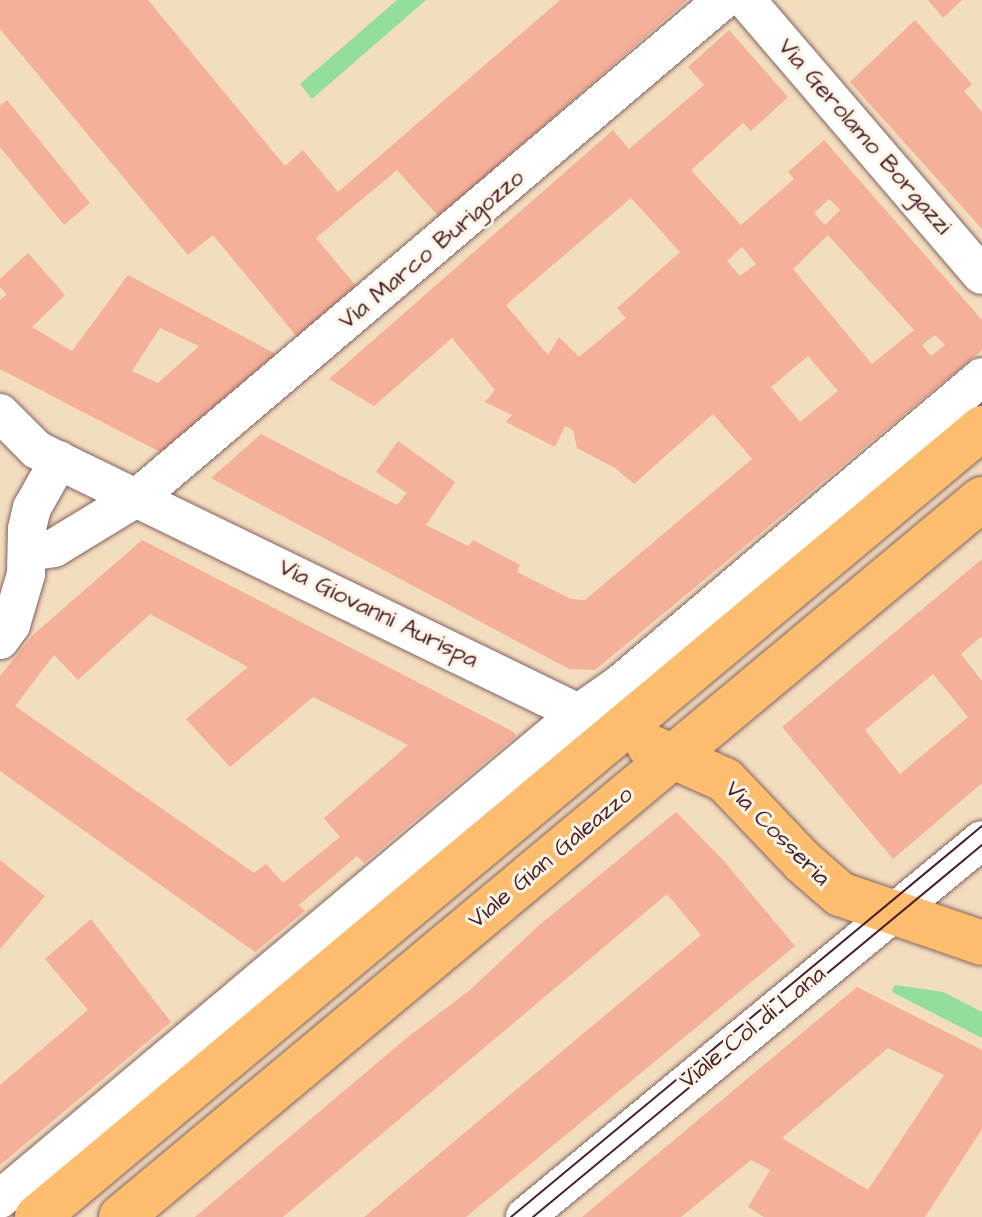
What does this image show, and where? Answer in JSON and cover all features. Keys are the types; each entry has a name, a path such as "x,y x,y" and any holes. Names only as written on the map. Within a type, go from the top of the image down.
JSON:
{"main road":[{"path":"37,1217 86,1152 599,722 876,491 982,428"},
{"name":"Viale Gian Galeazzo","path":"121,1217 982,499"},
{"name":"Via Cosseria","path":"599,722 725,780 803,862 840,894 982,943"}],"street":[{"name":"Via Marco Burigozzo","path":"27,552 54,548 138,497 723,0"},
{"name":"Via Gerolamo Borgazzi","path":"746,0 982,275"},
{"path":"876,491 982,377"},
{"name":"Via Giovanni Aurispa","path":"0,413 37,450 599,722"},
{"path":"0,640 11,625 23,587 27,529 32,508 59,460"},
{"path":"0,525 27,552"},
{"name":"Viale Col di Lana","path":"525,1217 982,840"},
{"path":"0,1199 86,1152"}],"green space":[{"path":"397,0 426,0 312,99 300,84"},
{"path":"895,985 943,992 982,1012 982,1038 894,993"}],"building":[{"path":"0,0 148,0 285,166 303,150 338,192 560,0 687,0 439,217 397,170 316,238 356,286 297,337 213,235 188,255 0,29"},
{"path":"928,0 962,0 943,18"},
{"path":"915,20 972,84 964,91 982,112 982,229 850,82"},
{"path":"729,30 788,97 751,131 743,123 691,170 741,225 794,179 788,172 824,140 982,320 982,350 595,670 569,669 211,478 261,434 397,505 407,493 376,472 398,441 455,482 426,525 468,546 473,540 520,565 517,572 571,599 585,600 752,459 713,414 634,484 615,468 577,448 573,430 565,426 555,447 506,422 512,415 485,402 495,390 452,338 374,406 329,379 613,130 629,149 704,85 688,67","holes":["631,198 680,252 617,308 626,318 579,357 559,337 548,355 506,305","829,199 840,210 825,225 814,213","828,235 914,330 872,364 793,269","742,247 756,264 740,276 727,261","935,335 945,345 931,356 922,345","808,356 838,391 800,422 771,387"]},
{"path":"7,100 90,203 64,225 0,147 0,106"},
{"path":"28,253 65,295 32,327 72,351 128,275 276,354 164,454 0,369 0,300 7,294 0,287 0,279","holes":["160,328 199,346 158,383 132,371"]},
{"path":"142,540 514,732 516,736 364,863 357,856 299,905 305,911 255,952 0,771 0,676 34,634","holes":["150,614 248,667 186,719 230,767 313,697 408,745 324,818 340,837 283,883 266,864 254,873 15,706 54,655 78,680"]},
{"path":"982,559 982,636 961,654 982,681 982,783 893,859 782,727","holes":["933,674 968,717 900,774 865,730"]},
{"path":"676,812 723,860 795,946 466,1217 364,1217 701,935 667,894 283,1217 195,1217 409,1036 470,990 537,927"},
{"path":"0,860 45,896 0,949"},
{"path":"91,919 171,1022 0,1165 0,1085 88,1010 45,959"},
{"path":"857,987 982,1050 982,1129 925,1217 764,1217 748,1207 770,1170 751,1160 681,1217 582,1217","holes":["888,1048 944,1075 868,1190 782,1138"]}],"tram line":[{"path":"511,1217 982,826"},
{"path":"533,1217 982,845"}]}
